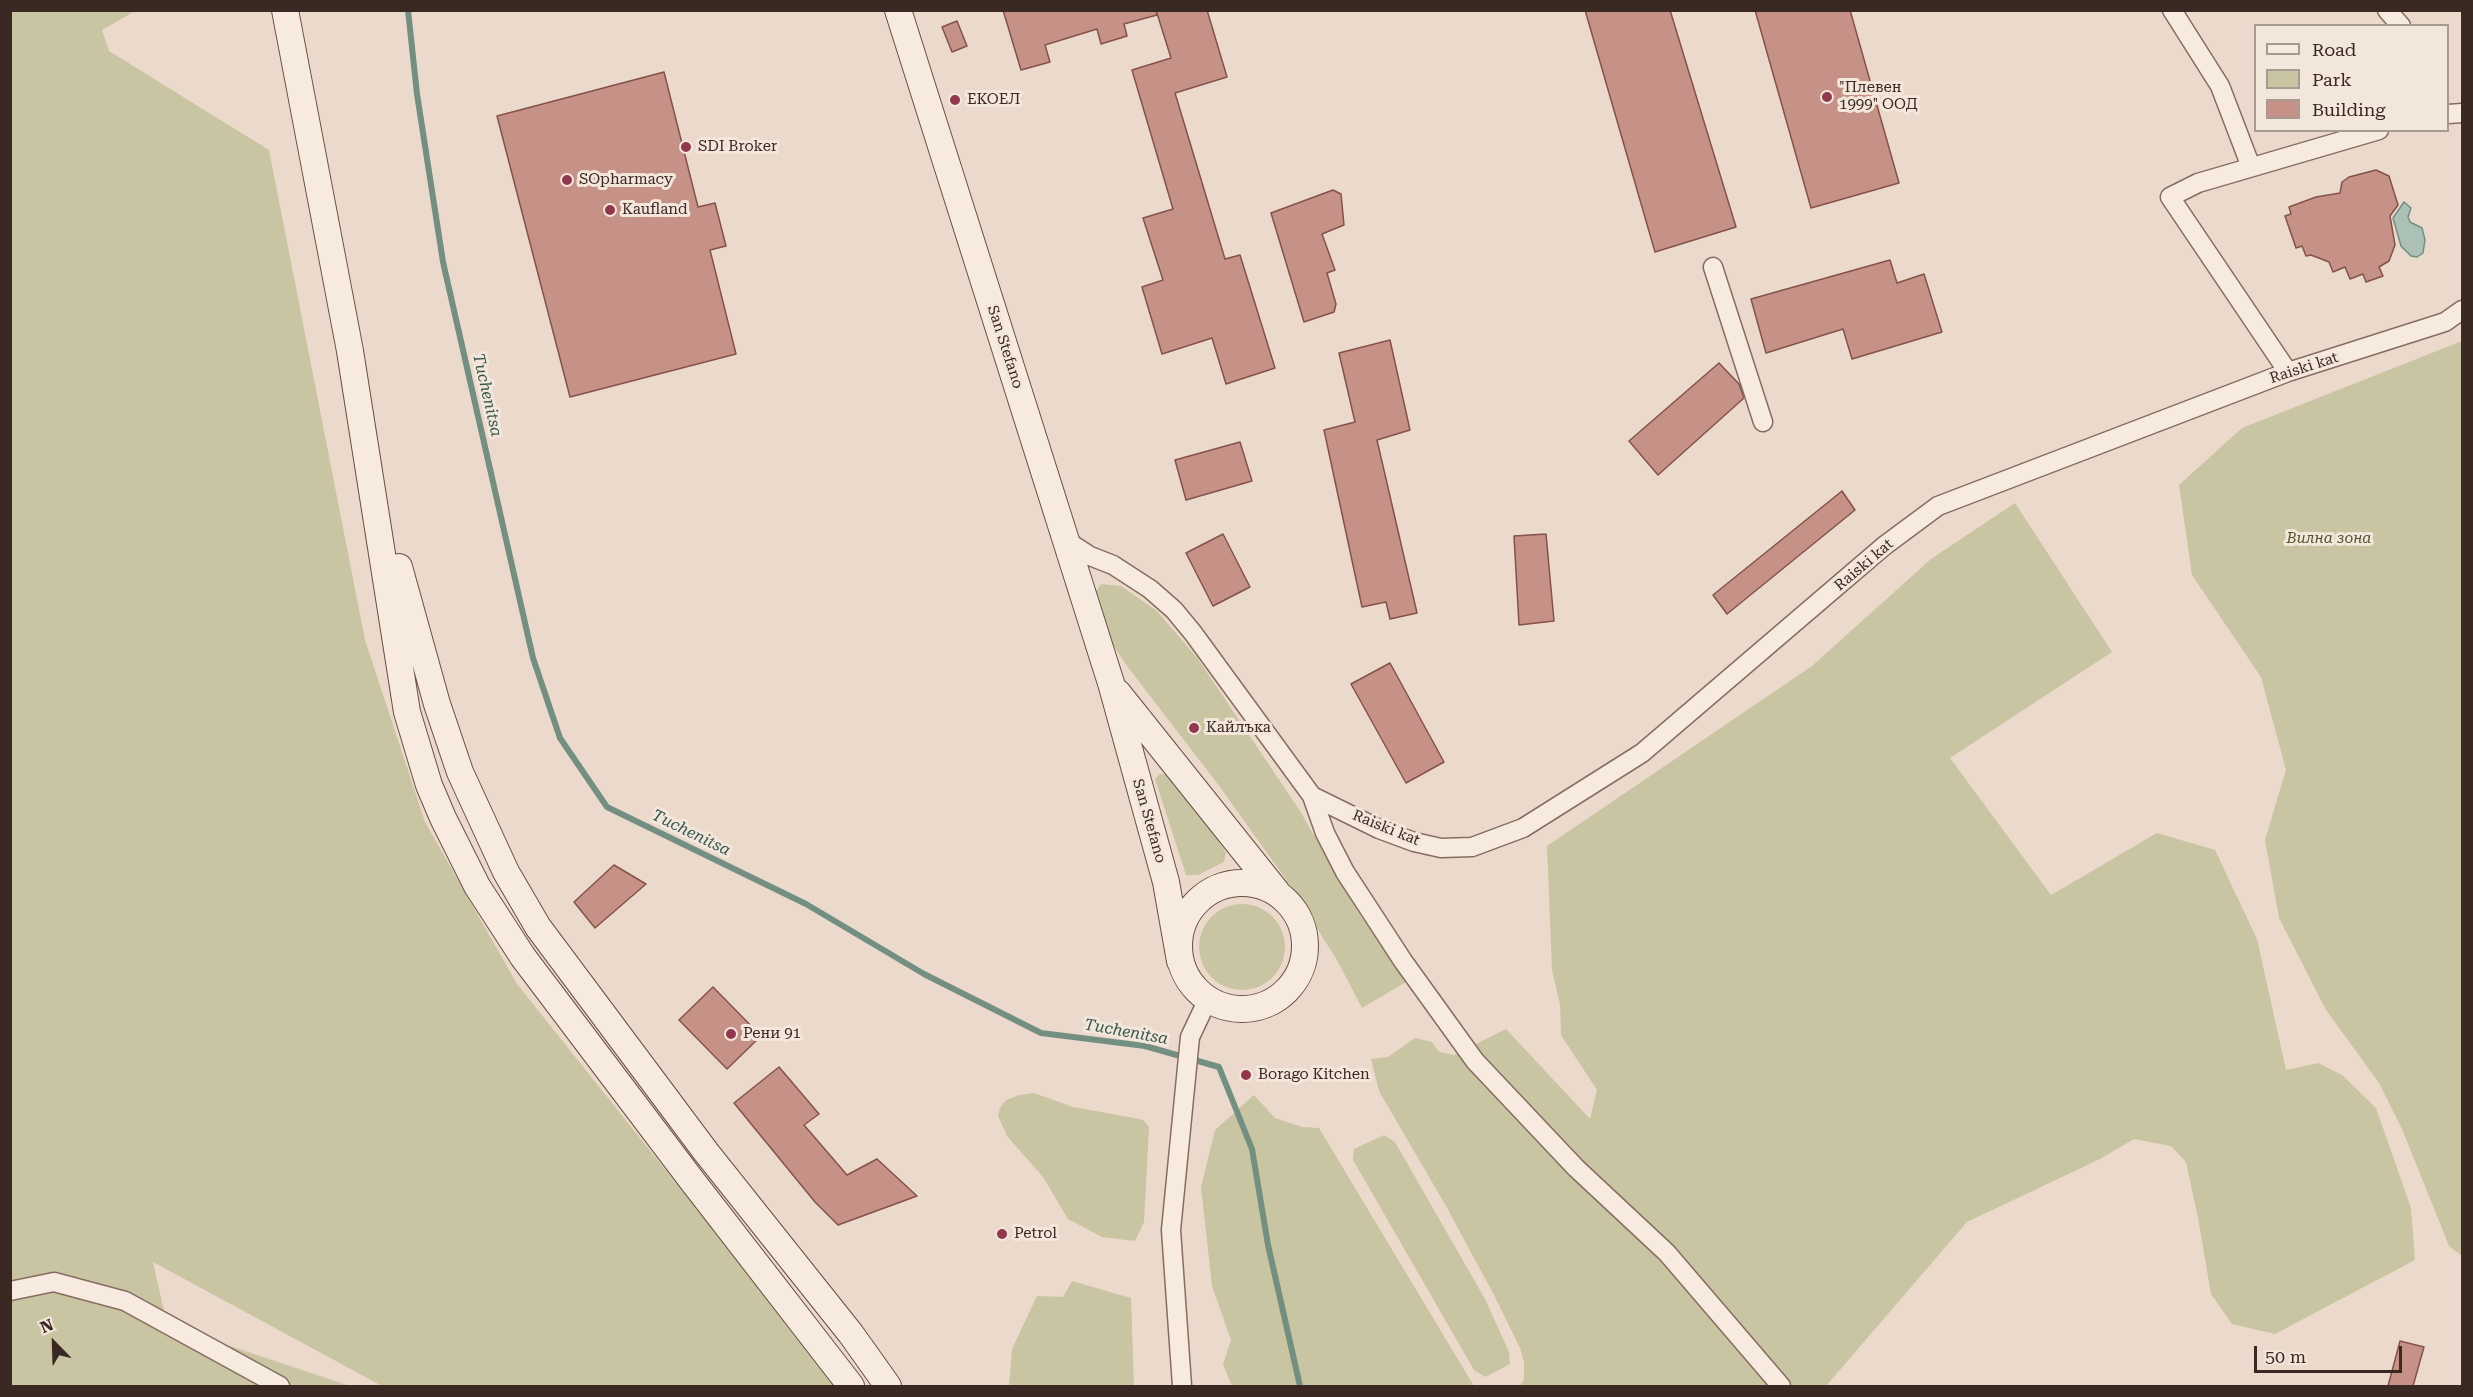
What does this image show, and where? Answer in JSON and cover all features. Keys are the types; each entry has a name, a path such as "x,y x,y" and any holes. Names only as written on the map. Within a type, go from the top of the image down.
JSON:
{"main road":[{"path":"285,10 366,446 407,712 429,785 462,857 497,918 524,957 690,1178 851,1386"},
{"name":"San Stefano","path":"898,10 1111,683 1166,882 1180,961"},
{"path":"366,446 444,725 464,781 506,872 538,927 586,993 706,1152 851,1334 888,1386"},
{"name":"San Stefano","path":"1111,683 1277,892"},
{"path":"1241,882 1260,884 1277,892 1295,911 1305,934 1305,952 1301,969 1292,984 1273,1000 1250,1009 1233,1008 1208,999 1190,983 1180,961 1178,942 1182,924 1192,907 1205,894 1222,885 1241,882"}],"street":[{"path":"2172,10 2220,86 2251,167"},
{"path":"2387,10 2399,24"},
{"path":"2288,372 2170,197 2198,183 2372,132"},
{"path":"1713,267 1763,422"},
{"name":"Raiski kat","path":"1312,796 1388,832 1414,842 1441,848 1472,847 1523,828 1642,753 1884,546 1938,506 2288,372 2445,322 2463,310"},
{"path":"1067,541 1090,556 1113,565 1141,583 1174,610 1312,796 1325,833 1345,872 1403,961 1475,1061 1576,1168 1667,1253 1781,1386"},
{"path":"1182,1386 1171,1230 1190,1037 1208,999"},
{"path":"10,1291 54,1282 125,1300 280,1386"}],"green space":[{"path":"10,11 135,11 102,30 109,51 269,150 365,640 425,822 517,984 838,1386 382,1386 153,1262 167,1325 350,1386 11,1386"},
{"name":"Вилна зона","path":"2462,341 2462,1256 2449,1246 2402,1129 2379,1083 2326,1010 2279,918 2265,840 2286,770 2261,677 2192,575 2179,485 2242,428"},
{"path":"2015,503 2112,652 1950,758 2051,895 2157,833 2215,850 2257,939 2286,1070 2318,1063 2342,1075 2376,1108 2411,1208 2415,1260 2275,1334 2232,1324 2211,1294 2186,1162 2171,1146 2134,1139 2100,1159 1967,1222 1826,1386 1520,1386 1524,1379 1524,1362 1520,1348 1446,1206 1379,1091 1371,1059 1388,1057 1415,1038 1432,1042 1439,1052 1454,1055 1506,1029 1590,1119 1597,1090 1561,1035 1560,1004 1552,970 1547,846 1812,666 1931,559"},
{"path":"1101,584 1121,586 1157,611 1198,659 1300,811 1358,912 1406,982 1362,1008 1337,960 1285,878 1111,642 1093,595"},
{"path":"1160,774 1169,774 1209,826 1226,853 1224,862 1198,875 1186,875 1155,779"},
{"path":"1242,904 1266,911 1278,923 1285,947 1278,971 1266,983 1242,990 1218,983 1206,971 1199,947 1206,923 1218,911"},
{"path":"1034,1093 1073,1107 1143,1120 1149,1127 1144,1222 1135,1241 1102,1237 1068,1219 1043,1177 1007,1136 998,1116 1000,1108 1006,1100"},
{"path":"1254,1095 1275,1118 1302,1127 1319,1128 1474,1386 1232,1386 1223,1364 1231,1340 1212,1286 1201,1187 1215,1130"},
{"path":"1384,1135 1395,1142 1485,1299 1509,1352 1510,1364 1485,1377 1474,1370 1353,1160 1354,1149"},
{"path":"1072,1281 1131,1298 1134,1386 1009,1386 1012,1349 1037,1296 1063,1297"}],"shaded area":[{"path":"2404,202 2411,208 2408,217 2410,222 2422,228 2425,240 2423,253 2417,257 2411,256 2401,246 2393,218"}],"building":[{"path":"1003,10 1156,10 1157,15 1124,24 1127,36 1101,44 1097,29 1045,45 1050,62 1021,70"},
{"path":"1156,10 1207,10 1227,77 1175,93 1225,259 1240,255 1275,368 1226,384 1212,338 1162,354 1142,287 1163,280 1143,218 1173,209 1132,70 1171,58"},
{"path":"1585,10 1670,10 1736,227 1655,252"},
{"name":"\"Плевен 1999\" ООД","path":"1755,10 1850,10 1899,183 1811,208"},
{"path":"957,21 967,46 952,52 942,27"},
{"name":"Kaufland","path":"664,72 698,207 715,203 726,246 710,250 736,354 570,397 497,116"},
{"path":"2376,170 2389,176 2398,205 2390,216 2395,245 2389,261 2379,267 2383,276 2366,282 2363,274 2350,279 2345,267 2333,272 2329,262 2311,255 2306,256 2302,246 2296,248 2285,216 2291,214 2289,207 2316,197 2340,193 2342,182 2349,177"},
{"path":"1333,190 1341,194 1344,225 1322,234 1335,270 1327,273 1336,304 1334,312 1304,322 1271,213"},
{"path":"1890,260 1897,283 1924,274 1942,332 1852,359 1843,329 1766,353 1751,299"},
{"path":"1390,340 1410,430 1377,440 1417,613 1390,619 1386,602 1362,607 1324,430 1355,422 1339,353"},
{"path":"1719,363 1739,384 1744,398 1658,475 1629,441"},
{"path":"1240,442 1252,481 1186,500 1175,460"},
{"path":"1842,491 1855,510 1727,614 1713,595"},
{"path":"1223,534 1250,587 1213,606 1186,553"},
{"path":"1546,534 1554,621 1519,625 1514,536"},
{"path":"1390,663 1444,762 1406,783 1351,684"},
{"path":"614,865 646,884 595,928 574,902"},
{"path":"713,987 761,1036 727,1069 679,1020"},
{"path":"779,1067 819,1114 804,1125 847,1175 877,1159 917,1196 838,1225 815,1202 734,1103"},
{"path":"2400,1341 2424,1347 2413,1386 2388,1386"}],"waterway":[{"name":"Tuchenitsa","path":"408,10 417,94 443,262 533,658 560,738 607,807 806,904 924,974 1041,1033 1145,1046 1219,1067 1252,1149 1268,1245 1300,1386"}],"place":[{"name":"\"Плевен 1999\" ООД","path":"1827,97"},
{"name":"ЕКОЕЛ","path":"955,100"},
{"name":"SDI Broker","path":"686,147"},
{"name":"SOpharmacy","path":"567,180"},
{"name":"Kaufland","path":"610,210"},
{"name":"Кайлъка","path":"1194,728"},
{"name":"Рени 91","path":"731,1034"},
{"name":"Borago Kitchen","path":"1246,1075"},
{"name":"Petrol","path":"1002,1234"}]}
